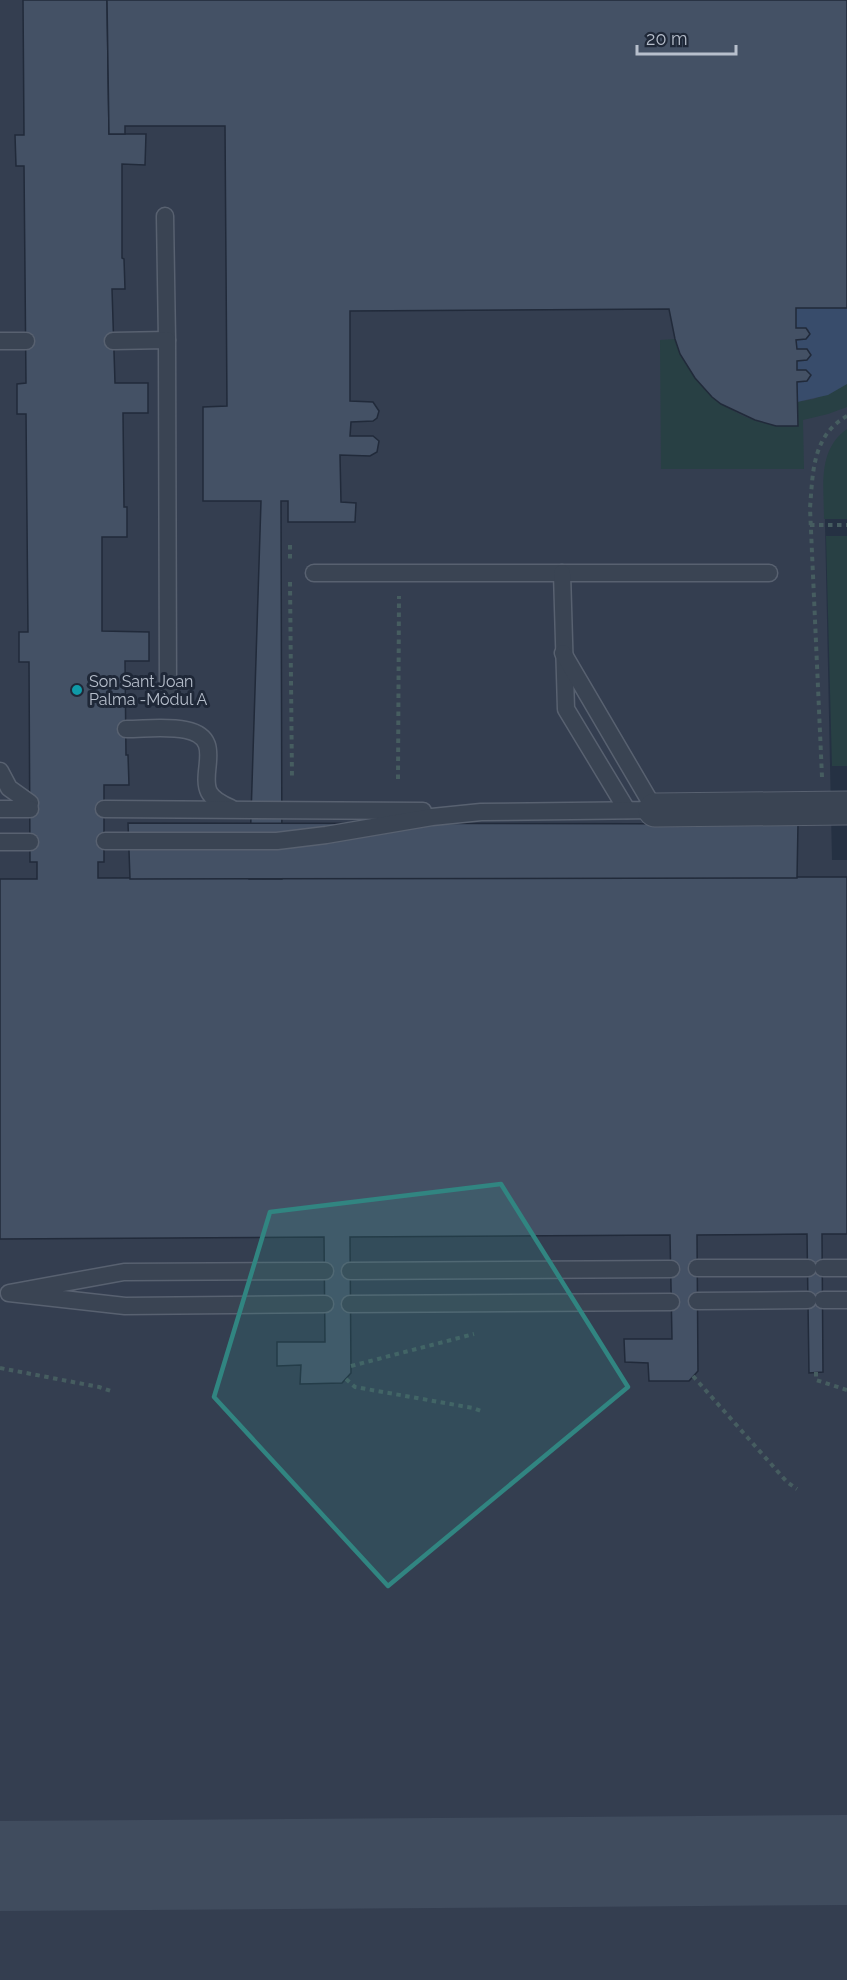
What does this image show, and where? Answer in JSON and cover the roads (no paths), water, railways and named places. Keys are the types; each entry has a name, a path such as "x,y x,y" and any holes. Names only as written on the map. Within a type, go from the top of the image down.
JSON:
{"street":[{"path":"641,810 847,808"}],"lane":[{"path":"165,216 168,696"},
{"path":"113,341 167,340"},
{"path":"0,341 26,341"},
{"path":"314,573 769,573"},
{"path":"562,573 566,709 641,810"},
{"path":"563,653 641,810"},
{"path":"126,729 189,730 199,736 209,749 208,788 210,794 232,809"},
{"path":"0,771 9,788 30,806 0,809"},
{"path":"104,809 481,812 641,810"},
{"path":"105,841 277,841 432,817 481,812"},
{"path":"0,842 30,842"},
{"path":"697,1268 847,1268"},
{"path":"350,1271 671,1269"},
{"path":"4,1293 124,1272 325,1271"},
{"path":"4,1293 125,1306 325,1304"},
{"path":"697,1301 847,1300"},
{"path":"350,1304 671,1302"}],"water":[{"path":"796,308 847,308 847,384 828,395 797,402 797,382 807,381 810,375 806,370 797,370 797,361 807,360 811,355 807,349 797,349 796,340 808,338 810,334 808,329 796,328"}],"place":[{"name":"Son Sant Joan Palma -Mòdul A","path":"77,690"}]}
